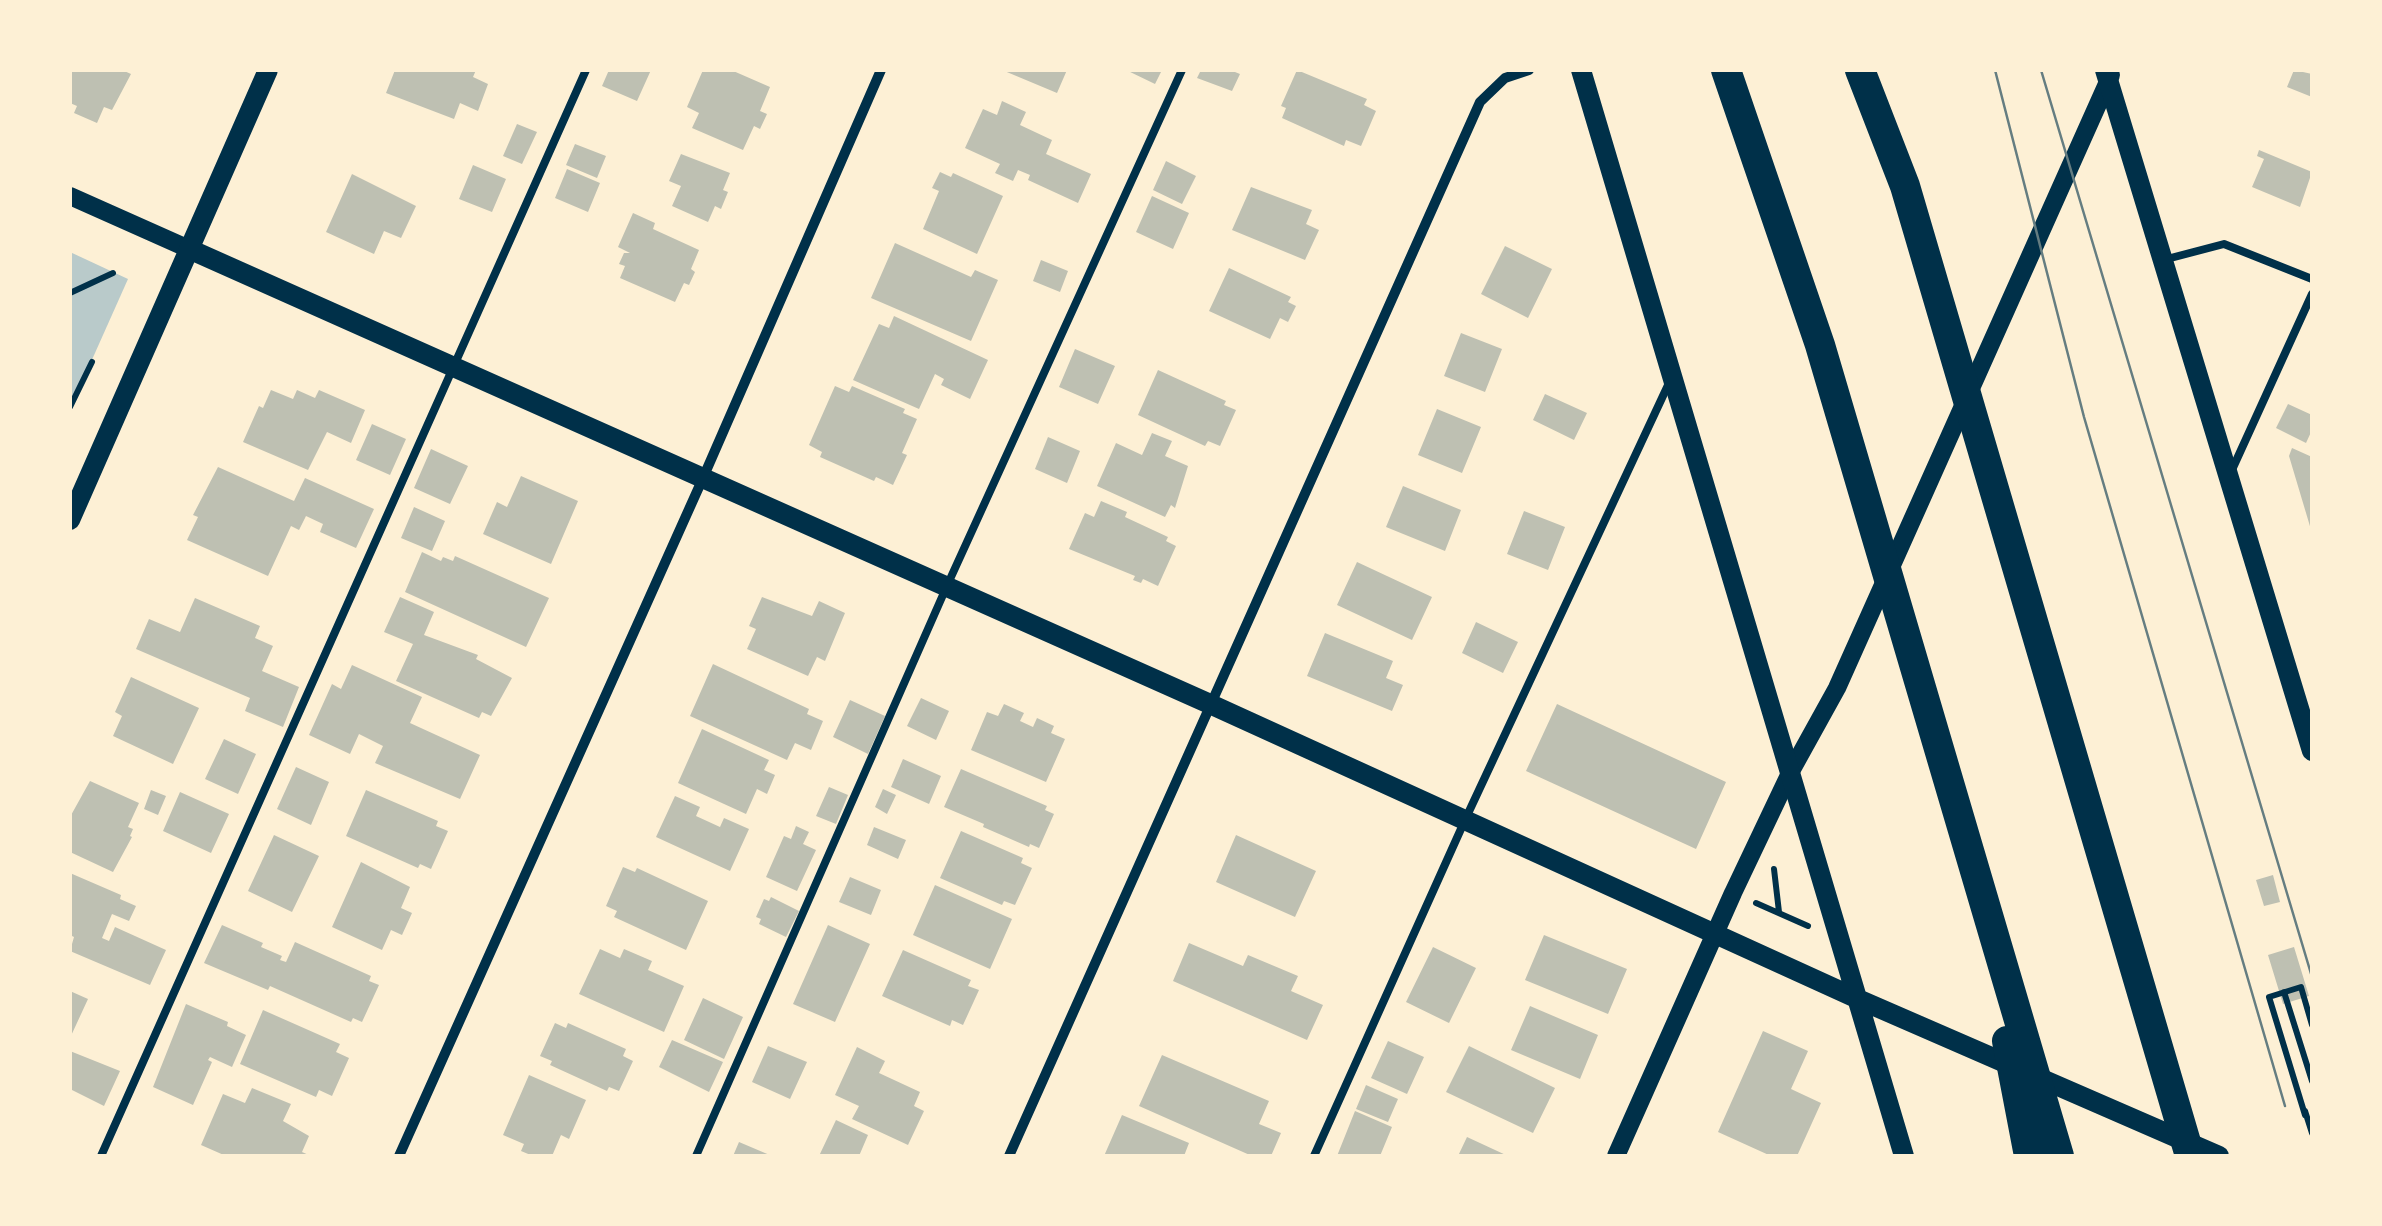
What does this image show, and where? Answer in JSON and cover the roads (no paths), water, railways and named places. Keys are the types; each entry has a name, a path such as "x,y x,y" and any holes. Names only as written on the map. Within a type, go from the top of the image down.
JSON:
{"highway":[{"path":"1726,70 1820,346 2059,1156"},
{"path":"1860,70 1905,186 2190,1156"},
{"path":"1962,828 2029,1156"}],"main road":[{"path":"70,520 268,70"},
{"path":"1581,70 1904,1156"},
{"path":"2109,74 2312,752"},
{"path":"188,249 1210,704 1858,999 2219,1156"}],"street":[{"path":"398,1156 703,478 881,70"},
{"path":"1010,1156 1480,102 1505,78 1529,70"},
{"path":"1616,1156 1714,933 1790,773 1838,688 2109,74"},
{"path":"70,196 188,249"}],"lane":[{"path":"101,1156 586,70"},
{"path":"696,1156 946,588 1182,70"},
{"path":"2163,260 2224,244 2312,279"},
{"path":"2229,477 2312,294"},
{"path":"1314,1156 1464,820 1670,379"}],"tram line":[{"path":"1995,70 2084,417 2285,1106"},
{"path":"2041,70 2312,977"}]}
